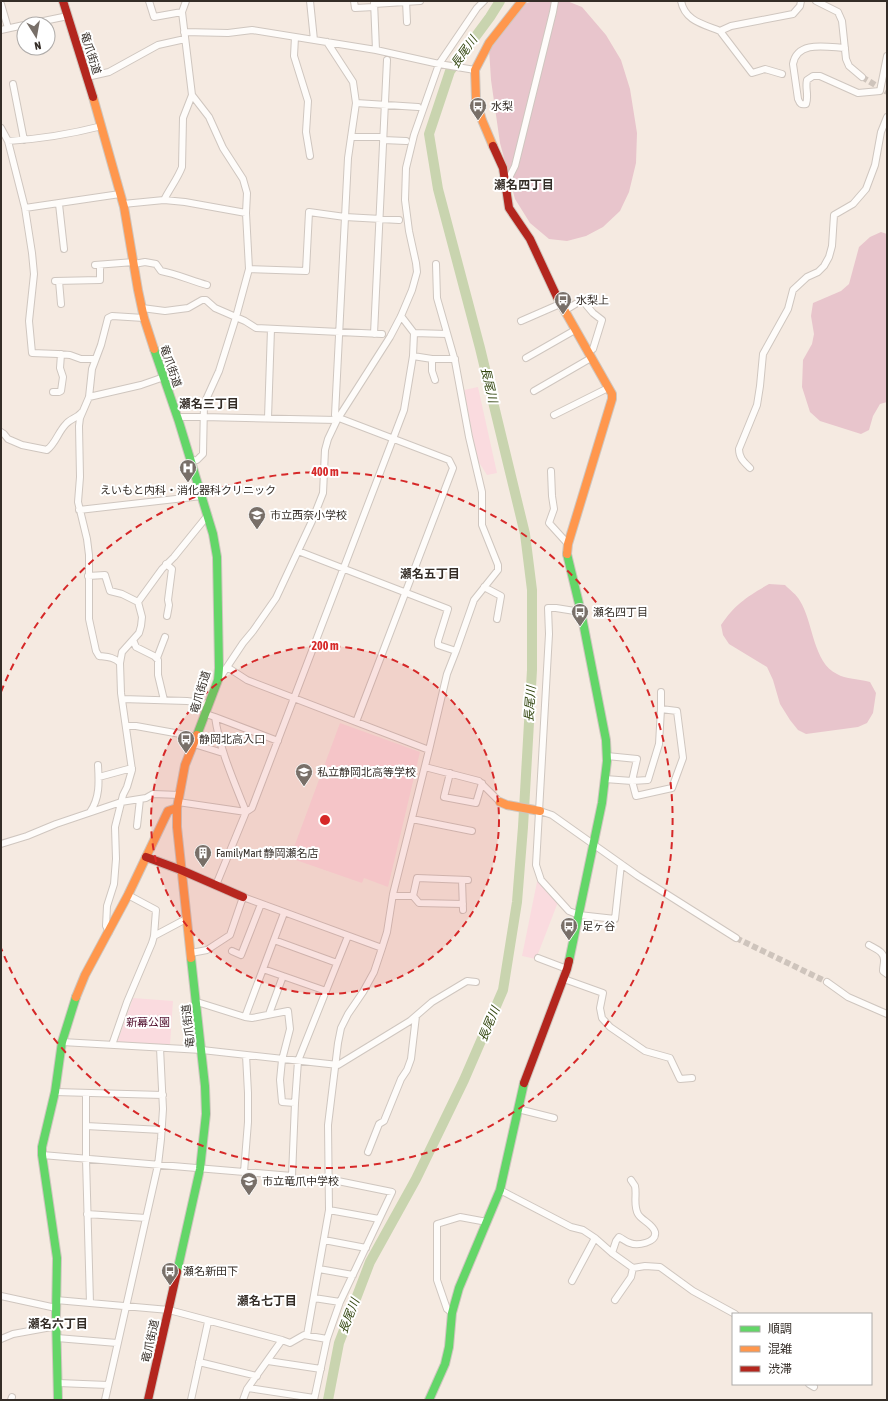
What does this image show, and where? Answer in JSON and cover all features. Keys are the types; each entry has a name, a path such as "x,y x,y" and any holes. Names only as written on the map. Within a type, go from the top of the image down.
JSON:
{"street":[{"name":"竜爪街道","path":"64,1 102,126 123,204 144,318 208,515 217,557 218,680 185,765 178,802 177,827 186,920 202,1050 206,1114 200,1169 148,1400"},
{"path":"149,1 154,17 182,12"},
{"path":"164,200 182,167 183,118 192,94 182,12 186,1"},
{"path":"310,1 314,40"},
{"path":"354,1 355,8 374,4 420,1"},
{"path":"406,1 407,22"},
{"path":"218,680 242,643 253,631 276,598 312,521 323,493 325,450 328,439 338,419 390,337 412,290 417,272 405,200 406,168 414,135 442,64 477,8 484,1"},
{"path":"428,1400 445,1364 449,1347 452,1314 459,1288 500,1190 524,1081 567,969 602,803 607,756 606,740 581,612 567,552 568,544 612,399 608,388 562,308 530,239 510,208 506,198 506,184 503,168 478,110 470,69 489,42 522,1"},
{"path":"506,184 515,166 555,1"},
{"path":"681,1 682,8 692,20 720,31 752,73 765,69 782,74"},
{"path":"720,31 731,26 793,14 800,6 801,1"},
{"path":"816,1 838,12 842,21 846,59 849,66 862,77"},
{"path":"1,4 8,28"},
{"path":"374,4 376,50"},
{"path":"56,18 68,16"},
{"path":"1,30 16,26"},
{"path":"184,32 228,33 252,30 376,50 470,69"},
{"path":"295,37 294,56 308,101 306,132 310,156"},
{"path":"87,77 108,72 158,45 185,39"},
{"path":"327,42 353,82 356,103 348,158 335,416 338,419"},
{"path":"845,48 816,46 805,48 798,53 793,64 798,99 800,103 806,104 808,100 806,84 807,80 813,76 820,76 858,94 880,91 887,56"},
{"path":"374,334 387,60"},
{"path":"13,84 24,140"},
{"path":"190,462 197,460 203,454 204,404 218,370 236,317 249,269 246,213 247,193 243,179 223,148 209,116 192,94"},
{"path":"356,103 418,107"},
{"path":"750,468 742,460 739,454 739,449 757,404 763,354 788,309 793,290 807,278 818,272 827,261 832,246 834,216 853,204 866,189 875,165 881,132 887,117"},
{"path":"8,141 39,139 76,133 102,126"},
{"path":"1,128 8,141 25,208 32,253 34,274 29,321 32,353 61,354 81,359 95,359"},
{"path":"351,137 406,141"},
{"path":"25,208 120,194"},
{"path":"123,204 164,200 185,202 246,213"},
{"path":"59,204 64,249"},
{"path":"249,269 306,271 309,212 345,217 399,220"},
{"path":"61,304 57,281 100,280 98,265 144,262 156,264 161,271 207,285"},
{"path":"308,1336 329,1210 328,1125 341,1028 374,972 387,932 393,896 447,674 470,608 474,600 498,570 498,565 482,525 482,492 469,437 455,360 437,298 436,264"},
{"path":"142,308 165,311 173,310 188,308 202,300 206,300 214,308 245,320 256,328 382,334"},
{"path":"521,321 582,300 593,313 602,320 593,349 589,355 534,391"},
{"path":"120,663 111,657 99,656 96,651 89,619 89,555 87,539 78,502 80,477 78,436 80,418 89,397 92,369 101,345 108,318 112,316 144,318"},
{"path":"216,885 246,812 252,808 295,699 404,410 413,356 414,333 401,316"},
{"path":"268,418 271,329"},
{"path":"526,358 575,330"},
{"path":"414,333 447,334"},
{"path":"53,392 61,391 63,377 60,368 61,354"},
{"path":"413,356 455,360"},
{"path":"432,359 432,371 435,380"},
{"path":"89,397 141,385 164,377"},
{"path":"554,415 608,388"},
{"path":"1,432 8,439 22,445 47,450 67,422 83,412"},
{"path":"177,417 338,419 449,460 453,468 356,722"},
{"path":"551,471 554,509 549,524 568,544"},
{"path":"79,510 202,496"},
{"path":"138,602 162,568 208,515"},
{"path":"298,551 448,609 438,645 456,651"},
{"path":"166,564 172,569 167,616"},
{"path":"88,576 105,575 110,591 122,594 138,602 142,617 139,633 122,652 120,663 122,699 132,768 129,783 121,802 115,827 116,859 114,884 107,906 106,926 109,932"},
{"path":"484,587 501,596 498,619"},
{"path":"581,612 548,608 549,634 536,865 541,880 569,911 579,915 615,919 621,864"},
{"path":"164,700 158,675 159,665 157,658 165,637"},
{"path":"133,640 136,647 157,658"},
{"path":"227,667 247,680 429,750"},
{"path":"605,779 632,781 648,780 658,744 661,692"},
{"path":"122,699 164,700 209,704"},
{"path":"607,756 637,759 632,781 636,796 672,788 684,758 677,711 661,709"},
{"path":"206,714 278,741"},
{"path":"215,717 223,753 246,812"},
{"path":"127,726 136,726 195,740 223,753"},
{"path":"90,812 96,802 99,790 98,766"},
{"path":"425,767 472,778 482,783 500,802 507,805 540,811 552,815 638,876 736,938"},
{"path":"99,777 132,768"},
{"path":"450,773 444,797 476,803 482,783"},
{"path":"1,844 27,836 90,812 121,802 146,798 153,794 178,802 246,812"},
{"path":"136,826 140,799"},
{"path":"58,1400 56,1247 42,1147 55,1092 62,1042 74,1000 85,975 128,895 168,811 178,802"},
{"path":"412,819 472,831"},
{"path":"146,858 181,870 244,898 382,948"},
{"path":"393,896 413,896 419,903 463,907 465,880 417,878 413,896"},
{"path":"112,1045 127,1002 154,936 156,910 128,895"},
{"path":"191,953 207,950 230,935 244,898"},
{"path":"232,952 241,955 261,904"},
{"path":"245,1017 284,913"},
{"path":"154,936 186,920"},
{"path":"42,1155 292,1176 298,1061 348,936"},
{"path":"274,940 337,963"},
{"path":"869,945 883,954 884,960 882,969 887,974"},
{"path":"538,958 567,969"},
{"path":"263,970 326,991"},
{"path":"269,1014 283,976"},
{"path":"564,979 603,993 600,1008 602,1018 610,1027 645,1051 670,1058 680,1079 692,1078"},
{"path":"62,1042 202,1050 335,1066 410,1021 432,1002 466,981 476,982"},
{"path":"826,982 848,997 887,1014"},
{"path":"197,1002 252,1018 288,1011 290,1029 282,1060 280,1080 282,1102 295,1103"},
{"path":"368,1152 379,1124 384,1120 411,1059 416,1016"},
{"path":"105,1400 158,1165 162,1130 163,1095 160,1048"},
{"path":"244,1172 248,1108 246,1056"},
{"path":"55,1092 163,1095"},
{"path":"86,1093 87,1214 90,1303"},
{"path":"518,1108 554,1118"},
{"path":"86,1126 162,1130"},
{"path":"248,1388 314,1399 327,1339 340,1302 392,1192 328,1179"},
{"path":"612,1253 616,1241 619,1238 631,1244 638,1245 650,1241 654,1237 655,1232 638,1214 635,1205 635,1186 631,1180"},
{"path":"500,1190 571,1227 583,1230 633,1268 645,1266 660,1267 693,1291 733,1313"},
{"path":"329,1210 379,1219"},
{"path":"87,1214 146,1218"},
{"path":"452,1314 447,1309 437,1280 437,1224 460,1217 487,1222"},
{"path":"572,1281 595,1238"},
{"path":"324,1240 366,1248"},
{"path":"615,1300 631,1276 633,1268"},
{"path":"319,1269 352,1275"},
{"path":"1,1296 56,1304 90,1303 169,1310 208,1322 290,1343 304,1335 327,1339"},
{"path":"314,1298 340,1302"},
{"path":"191,1400 208,1322"},
{"path":"1,1339 13,1334 56,1326"},
{"path":"57,1338 117,1344"},
{"path":"243,1400 248,1388 282,1340"},
{"path":"268,1361 321,1369"},
{"path":"199,1362 257,1376"},
{"path":"58,1383 108,1385"}],"green space":[{"path":"478,387 497,473 487,475 480,464 478,464 464,390"},
{"path":"340,723 420,752 388,887 364,878 362,883 290,858"},
{"path":"538,877 558,902 536,959 522,956"},
{"name":"新幕公園","path":"133,998 173,1001 170,1045 117,1043"}],"shaded area":[{"path":"534,1 567,1 582,7 606,35 621,60 630,89 637,133 636,163 629,192 620,211 603,227 586,236 567,241 549,239 530,223 515,199 500,143 491,80 489,49 523,4"},
{"path":"881,232 887,234 887,402 880,404 873,416 869,430 861,434 820,421 810,412 802,387 803,360 812,344 814,334 811,316 813,303 841,291 849,284 859,247 870,237"},
{"path":"769,584 785,585 799,599 808,619 818,651 829,669 844,677 870,682 876,693 873,713 867,723 858,727 806,734 798,730 780,704 773,680 767,667 729,644 723,635 721,625 731,611 742,601"}],"waterway":[{"name":"長尾川","path":"328,1400 339,1343 370,1262 416,1179 464,1080 503,990 517,902 532,670 532,590 525,534 480,348 438,189 429,134 450,71 500,1"}],"tunnel":[{"path":"862,77 887,92"},
{"path":"736,938 827,982"}],"traffic: fast":[{"path":"154,349 179,422 213,534 217,557 218,680 197,735"},
{"path":"567,554 581,612 606,740 607,761 602,803 569,961"},
{"path":"177,1272 200,1169 206,1114 205,1086 191,958"},
{"path":"58,1400 56,1316 57,1258 42,1147 55,1092 62,1042 76,997"},
{"path":"429,1400 445,1364 449,1347 452,1313 459,1288 500,1190 524,1083"}],"traffic: slow":[{"path":"493,146 482,120 476,99 475,70 489,43 522,1"},
{"path":"93,97 124,207 138,290 144,318 154,349"},
{"path":"557,297 612,394 612,399 568,544 567,554"},
{"path":"191,958 177,827 177,808 185,765 197,735"},
{"path":"500,802 507,805 540,811"},
{"path":"76,997 85,975 128,895 168,811 177,808"}],"traffic: jam":[{"path":"63,1 93,97"},
{"path":"493,146 503,168 509,208 530,239 557,297"},
{"path":"146,857 181,870 243,897"},
{"path":"524,1083 569,961"},
{"path":"148,1400 177,1272"}],"place":[{"name":"水梨","path":"478,121"},
{"name":"水梨上","path":"563,315"},
{"name":"えいもと内科・消化器科クリニック","path":"188,483"},
{"name":"市立西奈小学校","path":"257,530"},
{"name":"瀬名四丁目","path":"580,627"},
{"name":"静岡北高入口","path":"186,754"},
{"name":"私立静岡北高等学校","path":"304,787"},
{"name":"FamilyMart 静岡瀬名店","path":"203,868"},
{"name":"足ヶ谷","path":"569,941"},
{"name":"市立竜爪中学校","path":"249,1196"},
{"name":"瀬名新田下","path":"170,1286"}],"district":[{"name":"瀬名四丁目","path":"524,185"},
{"name":"瀬名三丁目","path":"209,404"},
{"name":"瀬名五丁目","path":"430,574"},
{"name":"瀬名七丁目","path":"267,1301"},
{"name":"瀬名六丁目","path":"58,1324"}]}
